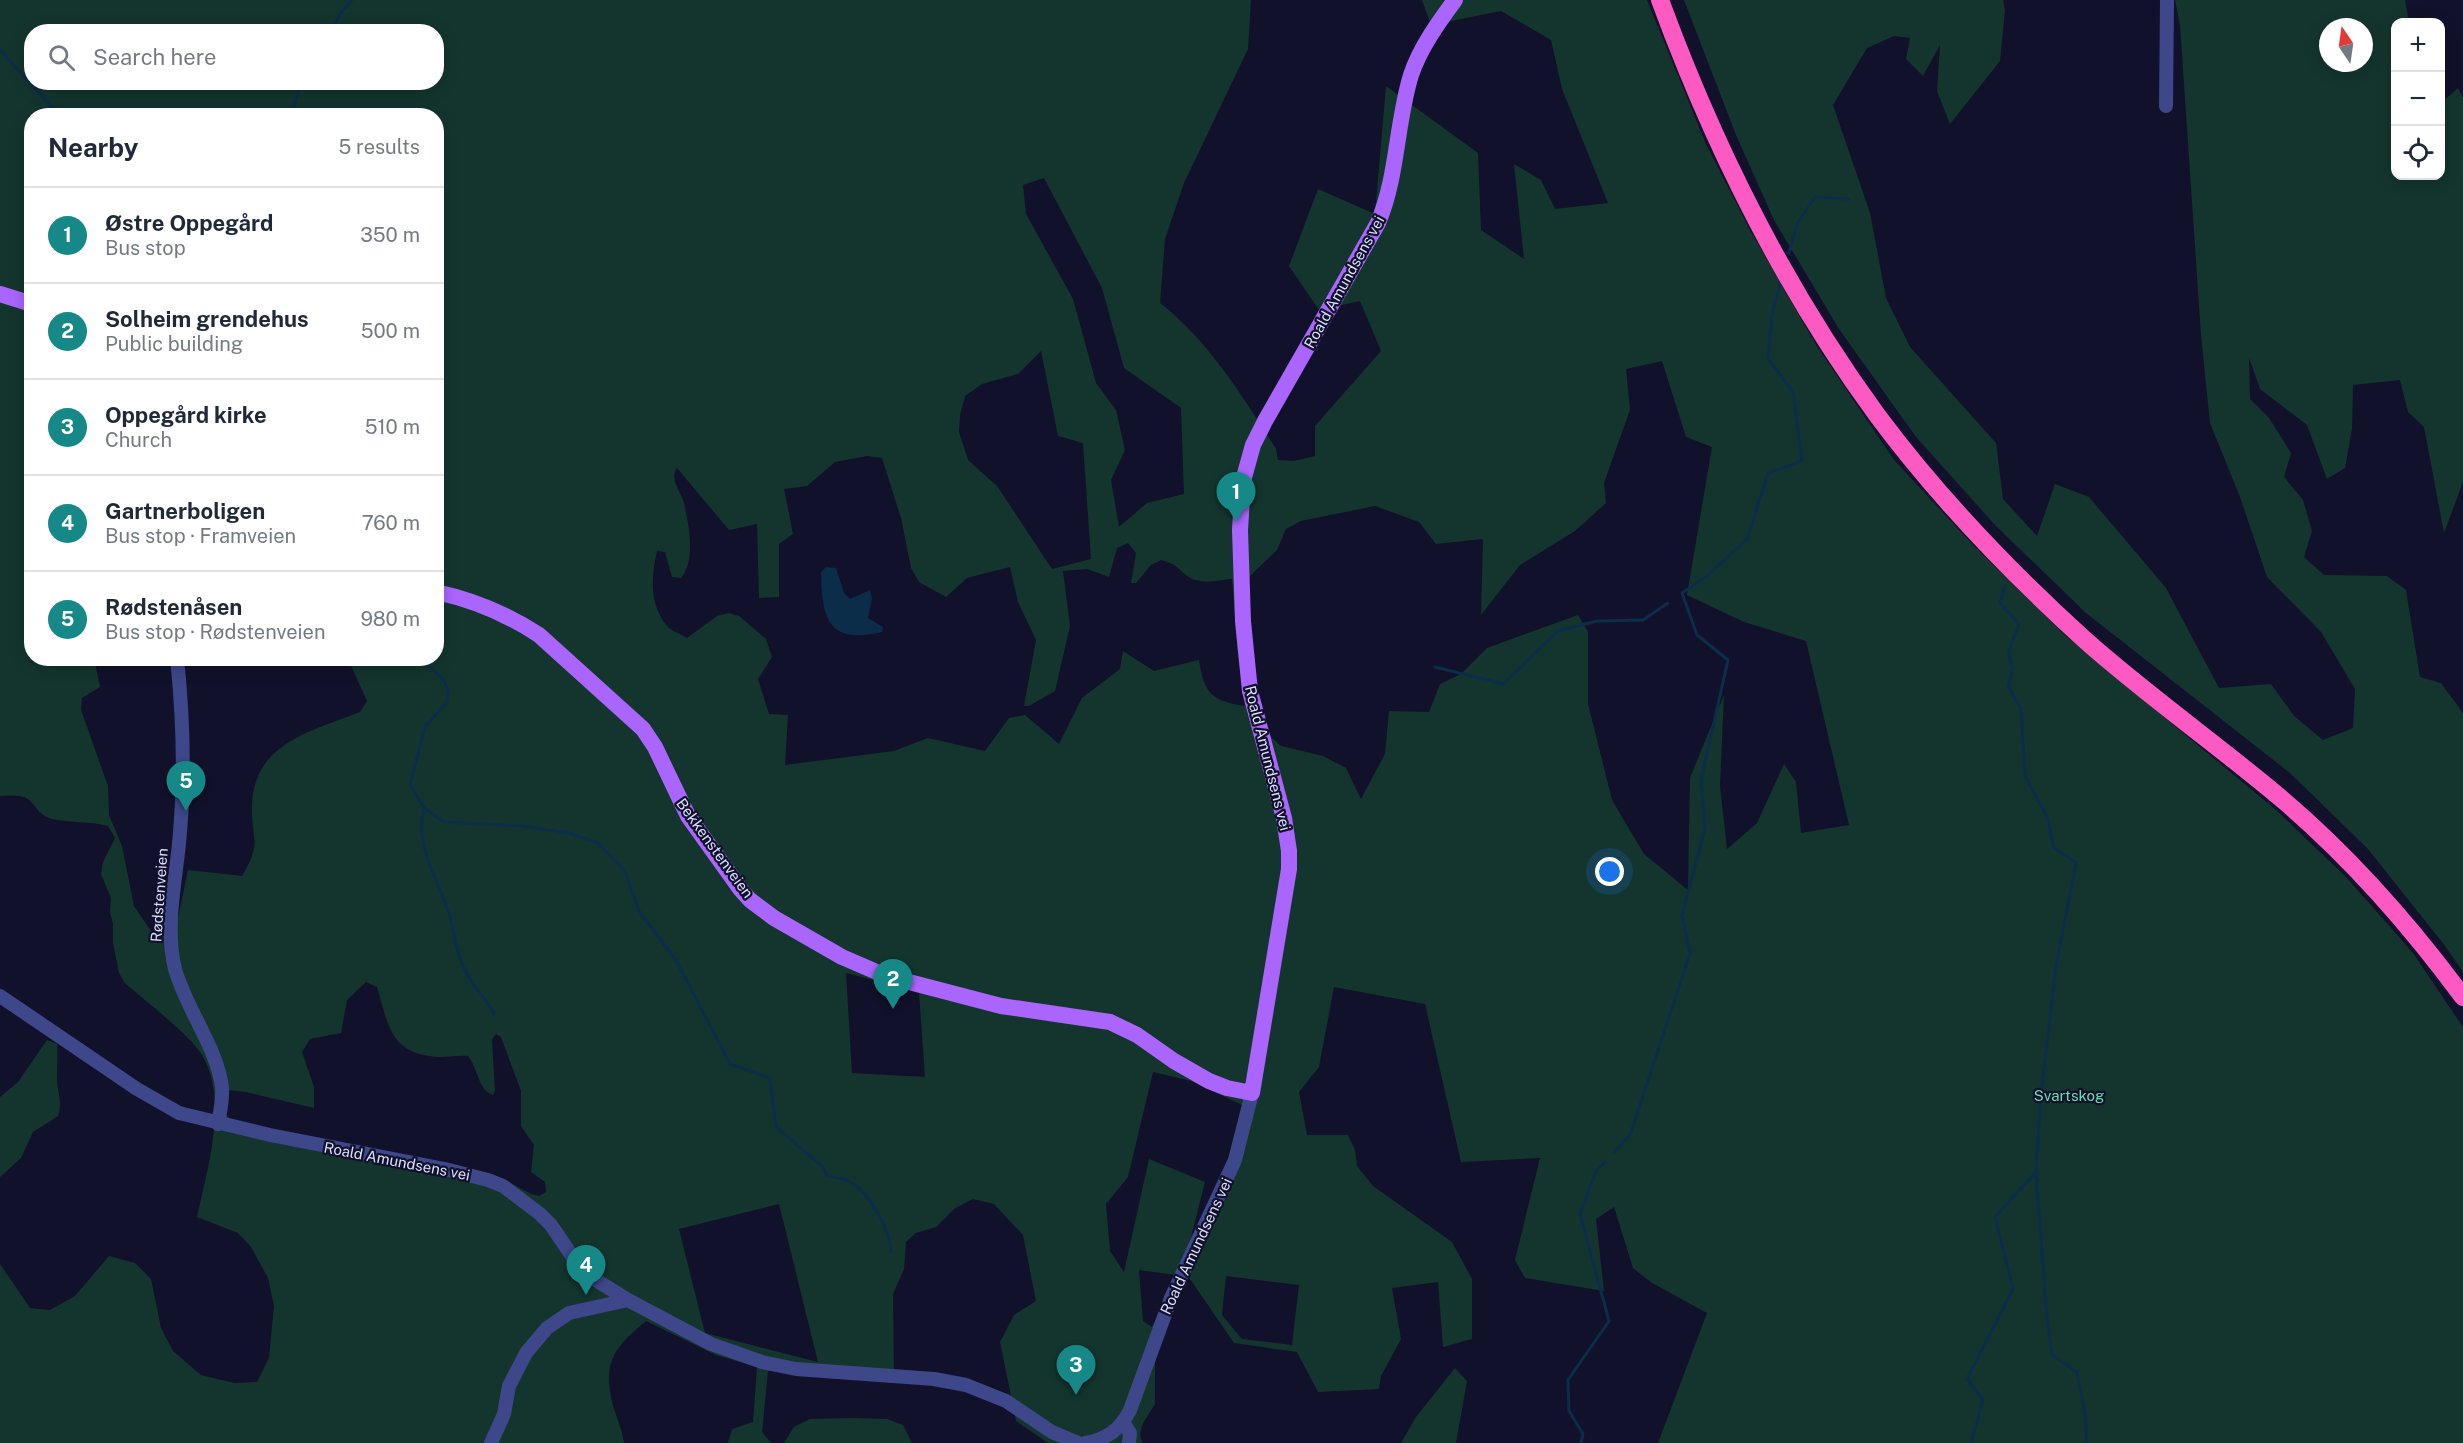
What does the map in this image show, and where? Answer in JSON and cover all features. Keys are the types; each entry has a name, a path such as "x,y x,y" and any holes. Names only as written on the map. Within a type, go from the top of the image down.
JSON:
{"highway":[{"path":"1660,0 1699,101 1740,190 1791,285 1884,424 1961,518 2025,584 2088,642 2284,801 2327,841 2416,935 2463,997"},
{"path":"1668,0 1721,130 1778,244 1858,374 1943,484 1998,546 2092,634 2287,793 2331,834 2398,901 2463,982"}],"main road":[{"name":"Roald Amundsens vei","path":"1252,1093 1283,913 1289,852 1284,818 1260,732 1247,669 1240,530 1243,482 1253,445 1265,421 1378,223 1390,191 1412,73 1436,26 1455,0"},
{"path":"0,294 24,302"},
{"name":"Bekkenstenveien","path":"444,594 474,602 539,635 634,718 655,747 688,816 741,890 760,908 794,930 842,957 886,976 1001,1006 1110,1022 1137,1035 1182,1066 1209,1081 1227,1088 1252,1093"}],"street":[{"path":"2166,106 2167,0"},
{"name":"Rødstenveien","path":"178,666 182,714 182,769 180,832 171,947 175,969 189,1008 218,1068 222,1090 218,1124"},
{"name":"Roald Amundsens vei","path":"0,996 156,1101 179,1113 218,1124 446,1169 503,1186 551,1225 583,1270 628,1300 711,1344 766,1364 796,1369 934,1378 966,1385 1006,1401 1052,1432 1078,1443"},
{"name":"Roald Amundsens vei","path":"1085,1443 1105,1438 1123,1422 1130,1410 1171,1298 1232,1168 1252,1093"},
{"path":"491,1443 504,1414 509,1386 526,1353 547,1328 569,1313 628,1300"},
{"path":"1123,1422 1130,1433 1129,1443"}],"green space":[{"name":"Svartskog","path":"0,0 1251,0 1248,49 1184,183 1165,239 1160,303 1178,318 1210,352 1276,449 1278,460 1294,461 1315,456 1315,426 1381,351 1360,301 1319,310 1289,266 1318,189 1375,214 1386,86 1478,153 1481,230 1524,259 1514,164 1541,180 1555,209 1608,203 1562,89 1551,40 1501,11 1431,25 1422,0 1647,0 1706,144 1750,230 1816,345 1894,460 1975,547 2066,636 2275,809 2346,877 2413,953 2463,1027 2463,1443 1658,1443 1707,1313 1652,1283 1633,1268 1614,1207 1596,1219 1604,1291 1525,1278 1515,1260 1540,1158 1461,1162 1425,1004 1334,987 1319,1067 1299,1092 1307,1135 1348,1135 1355,1150 1357,1166 1373,1186 1452,1242 1472,1279 1472,1339 1443,1347 1438,1282 1392,1288 1401,1339 1381,1376 1379,1389 1318,1392 1297,1352 1234,1343 1188,1276 1155,1353 1155,1404 1143,1423 1140,1434 1142,1443 1048,1443 1016,1421 1000,1342 1014,1315 1036,1301 1023,1235 994,1204 973,1199 954,1209 936,1227 916,1233 906,1242 904,1269 893,1294 894,1379 777,1369 768,1371 762,1432 771,1443 728,1443 732,1429 753,1422 757,1367 716,1355 646,1321 615,1353 609,1372 611,1397 624,1443 0,1443 0,1264 30,1308 50,1310 75,1296 109,1256 135,1263 151,1279 161,1328 173,1351 201,1375 234,1383 257,1382 269,1358 274,1306 268,1278 251,1247 238,1233 197,1217 210,1157 215,1114 210,1073 196,1047 125,983 119,973 113,943 111,898 101,874 103,862 115,838 108,826 52,819 43,815 25,797 0,796","holes":["1044,178 1102,288 1124,368 1181,408 1184,494 1147,503 1119,527 1111,480 1125,450 1116,410 1096,383 1073,299 1026,214 1023,185","1041,351 1058,436 1083,443 1091,559 1052,569 997,486 968,460 959,432 960,415 965,396 982,384 1018,374","1662,361 1686,437 1712,447 1687,595 1744,622 1806,641 1849,825 1801,833 1796,782 1784,764 1757,823 1727,849 1720,786 1724,695 1690,778 1688,890 1644,854 1612,800 1588,704 1588,632 1578,615 1487,648 1461,674 1440,684 1429,712 1389,711 1385,754 1361,799 1346,768 1323,756 1281,746 1269,735 1255,680 1248,589 1250,576 1277,550 1286,529 1301,521 1375,506 1419,522 1436,544 1483,539 1481,615 1520,565 1575,531 1606,503 1604,483 1630,410 1626,369","867,456 882,458 901,518 911,568 919,582 946,597 967,578 1010,567 1018,602 1036,640 1024,706 1029,706 1055,691 1070,626 1063,571 1087,569 1109,577 1117,548 1128,543 1136,553 1131,583 1136,583 1151,565 1161,560 1174,565 1189,577 1199,581 1232,579 1238,656 1245,706 1224,701 1211,694 1204,680 1199,660 1154,671 1123,651 1120,669 1082,698 1059,744 1025,715 1009,718 985,751 928,738 894,751 785,765 788,715 769,714 758,679 772,657 766,639 739,616 729,613 717,616 687,638 669,628 661,618 654,599 653,580 657,551 665,552 672,577 681,578 688,562 689,532 684,503 674,477 677,468 729,530 757,524 759,598 779,597 779,544 793,534 784,489 807,486 835,462","846,973 919,992 925,1077 852,1073","366,982 377,987 389,1026 401,1044 423,1055 468,1056 481,1084 493,1095 495,1091 492,1039 496,1034 501,1037 521,1091 521,1126 534,1145 531,1172 545,1182 546,1192 539,1196 531,1194 509,1182 469,1169 232,1122 227,1115 227,1090 246,1092 314,1108 314,1087 302,1052 310,1039 341,1033 347,1000","1153,1072 1191,1081 1242,1105 1234,1154 1188,1249 1205,1182 1149,1159 1124,1272 1110,1251 1106,1204 1128,1177","779,1204 818,1362 705,1333 679,1229","1139,1270 1176,1275 1152,1327 1143,1321","1226,1276 1299,1285 1292,1345 1242,1339 1222,1315"]},
{"path":"1684,0 2003,0 2005,10 2000,61 1950,124 1937,91 1940,45 1923,76 1906,59 1910,38 1894,36 1867,48 1833,105 1870,213 1886,298 1910,347 1996,443 2003,499 2037,536 2055,484 2089,497 2166,588 2219,688 2271,684 2294,716 2323,740 2353,728 2355,689 2321,632 2267,577 2240,497 2210,423 2201,335 2180,25 2175,0 2405,0 2408,18 2391,18 2391,180 2445,180 2445,99 2458,88 2463,98 2463,482 2444,533 2424,427 2408,412 2400,380 2353,385 2352,429 2345,468 2327,479 2307,425 2260,389 2249,358 2250,399 2269,418 2291,453 2284,477 2303,500 2312,531 2304,557 2324,575 2387,576 2406,590 2420,677 2441,683 2463,713 2463,972 2368,849 2290,773 2086,613 1996,526 1916,437 1839,329 1774,220 1736,135"},
{"path":"47,1040 57,1044 60,1106 58,1116 33,1132 21,1158 0,1177 0,1097 18,1082"},
{"path":"1455,1368 1467,1381 1456,1443 1401,1443 1416,1417"},
{"path":"810,1419 887,1419 903,1425 912,1443 784,1443 794,1427"}],"water":[{"path":"826,567 836,568 844,593 850,599 870,590 872,599 868,618 883,627 882,632 850,635 839,631 832,624 823,603 821,572"}],"waterway":[{"path":"334,24 352,0"},
{"path":"0,50 24,76"},
{"path":"36,90 53,108"},
{"path":"293,108 299,90"},
{"path":"1789,253 1797,224 1815,197 1849,199"},
{"path":"1614,1152 1630,1135 1690,954 1682,915 1705,829 1701,780 1728,660 1697,635 1682,593 1708,575 1747,539 1768,473 1802,461 1793,392 1768,359 1772,314 1781,280"},
{"path":"1971,1443 1983,1400 1967,1379 2013,1289 1995,1217 2036,1172 2041,1095 2056,966 2076,863 2054,848 2047,817 2025,776 2021,709 2008,686 2013,669 2008,653 2019,624 2000,603 2005,586"},
{"path":"1435,667 1503,684 1558,631 1597,621 1643,620 1668,603"},
{"path":"430,666 444,681 448,691 447,702 425,727 410,785 424,808 444,822 522,826 569,833 598,843 624,870 640,913 676,960 730,1064 770,1078 776,1127 822,1166 827,1176 846,1180 862,1192 882,1221 891,1252"},
{"path":"424,808 422,836 425,849 449,914 461,961 471,981 494,1014"},
{"path":"1581,1443 1583,1434 1569,1411 1568,1380 1609,1321 1580,1214 1596,1171 1605,1162"},
{"path":"2036,1172 2052,1355 2077,1372 2085,1415 2087,1443"}],"place":[{"name":"Østre Oppegård","path":"1236,522"},
{"name":"Rødstenåsen","path":"186,811"},
{"name":"Solheim grendehus","path":"893,1009"},
{"name":"Gartnerboligen","path":"586,1295"},
{"name":"Oppegård kirke","path":"1076,1395"}]}
